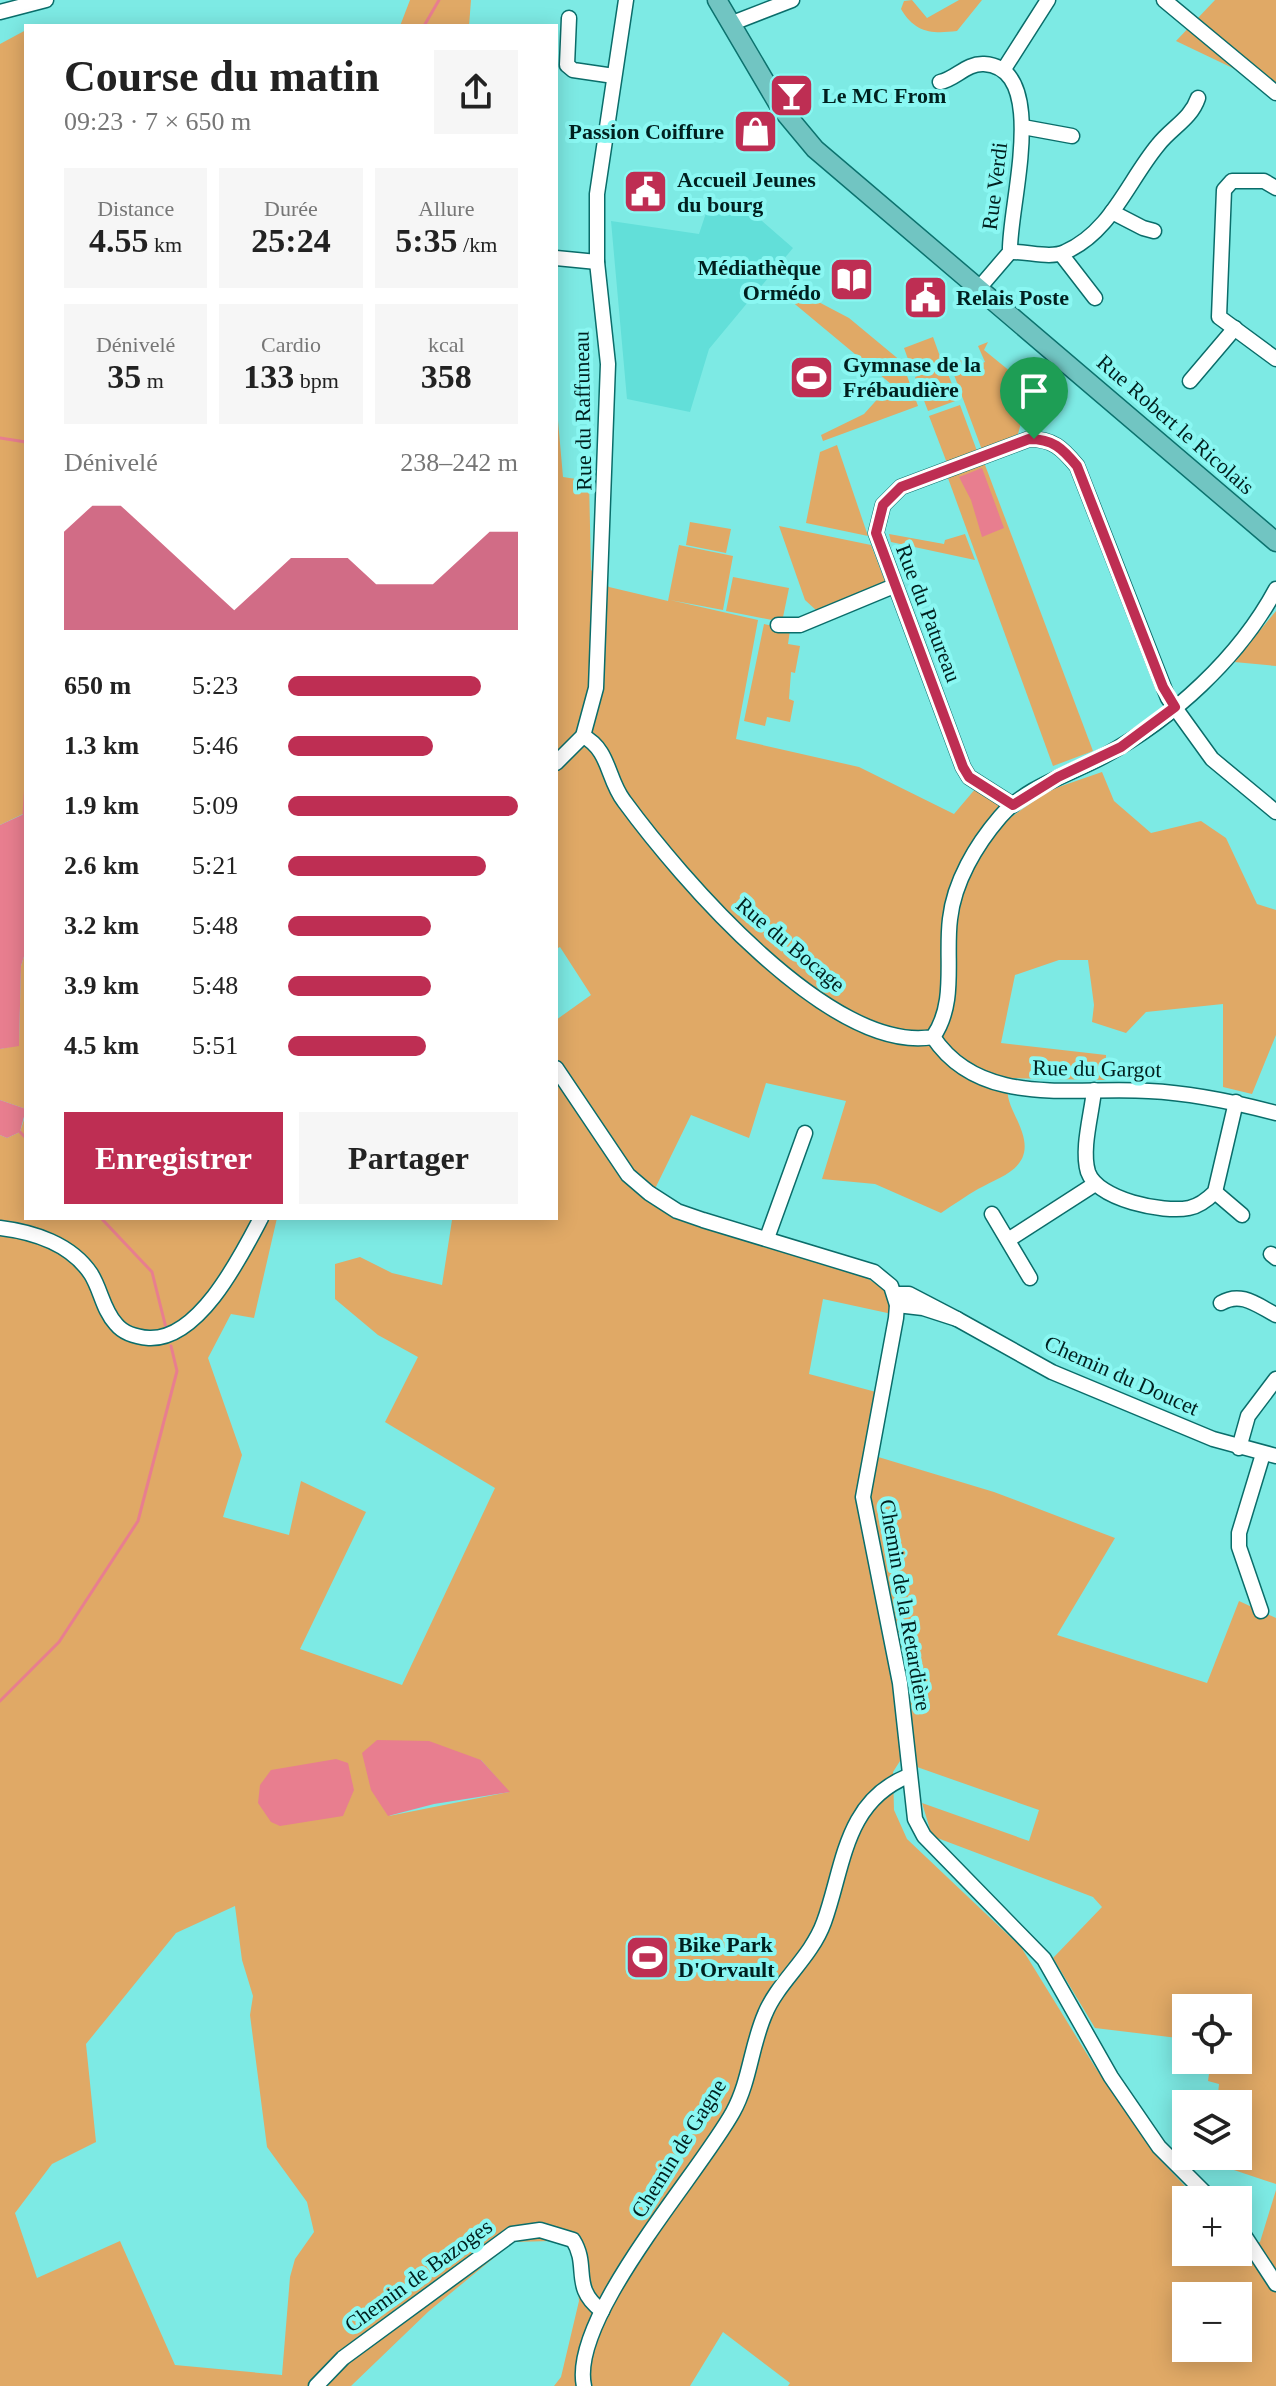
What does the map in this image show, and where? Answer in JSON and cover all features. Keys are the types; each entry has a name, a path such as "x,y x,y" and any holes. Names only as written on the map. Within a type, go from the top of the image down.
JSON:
{"main road":[{"name":"Rue Robert le Ricolais","path":"717,0 795,128 1276,542"}],"street":[{"path":"0,12 46,0"},
{"name":"Rue du Raffuneau","path":"558,761 583,736 596,688 608,364 597,262 597,194 626,0"},
{"path":"730,24 792,0"},
{"path":"940,82 982,63 1004,69 1048,0"},
{"path":"1164,0 1276,93"},
{"path":"569,18 567,65 573,70 614,76"},
{"name":"Rue Verdi","path":"980,287 1010,252 1009,229 1023,127 1018,93 1004,69"},
{"path":"1010,252 1061,254 1087,237 1112,212 1158,144 1193,111 1198,98"},
{"name":"Rue Verdi","path":"1023,127 1072,136"},
{"path":"1276,188 1264,181 1232,181 1224,190 1219,317 1276,359"},
{"path":"1112,212 1154,231"},
{"path":"1061,254 1095,298"},
{"path":"558,258 597,262"},
{"path":"1190,381 1235,328"},
{"name":"Rue du Patureau","path":"1013,805 969,777 963,767 876,533 883,505 890,494 1029,439 1047,439 1063,448 1077,466 1163,687 1175,707"},
{"path":"778,625 800,625 894,586"},
{"path":"933,1037 946,1009 949,929 955,894 980,845 1013,805 1058,777 1121,747 1175,707 1239,644 1276,589"},
{"path":"1175,707 1212,759 1276,812"},
{"name":"Rue du Bocage","path":"583,736 602,751 619,796 648,834 753,946 813,996 866,1028 917,1040 933,1037"},
{"name":"Rue du Gargot","path":"933,1037 954,1062 991,1083 1052,1091 1191,1094 1276,1113"},
{"path":"558,1071 628,1175 649,1193 677,1211 860,1265 882,1277 896,1300"},
{"path":"1094,1090 1086,1163 1095,1184 1124,1201 1183,1209 1193,1207 1215,1192 1236,1102"},
{"path":"767,1238 805,1133"},
{"path":"1008,1240 1095,1184"},
{"path":"1215,1192 1242,1215"},
{"path":"992,1214 1030,1278"},
{"path":"0,1228 24,1231 60,1246 91,1274 116,1325 126,1333 155,1338 171,1336 187,1327 204,1309 260,1220"},
{"path":"1221,1303 1232,1297 1241,1297 1276,1315"},
{"name":"Chemin du Doucet","path":"896,1300 957,1319 1052,1372 1239,1448 1270,1455"},
{"name":"Chemin de la Retardière","path":"896,1300 863,1497 900,1683 911,1803 924,1836 1044,1959 1111,2077 1159,2147 1198,2186"},
{"path":"1239,1448 1248,1416 1276,1379"},
{"path":"1261,1611 1239,1547 1239,1533 1270,1455"},
{"name":"Chemin de Gagne","path":"584,2386 587,2351 602,2311 733,2112 750,2072 765,2013 808,1955 824,1923 851,1829 879,1792 908,1776"},
{"name":"Chemin de Bazoges","path":"316,2386 343,2358 512,2234 540,2230 573,2240 578,2248 583,2290 587,2299 602,2311"},
{"path":"1252,2247 1276,2284"}],"shaded area":[{"path":"410,0 471,0 469,24 401,24"},
{"path":"912,0 927,18 959,0 982,0 957,31 940,32 918,27 906,17 901,9 904,1"},
{"path":"1215,0 1276,0 1276,82 1264,83 1176,41"},
{"path":"24,31 24,816 0,825 0,44"},
{"path":"709,204 761,220 793,248 709,349 690,412 627,399 611,221 699,234"},
{"path":"811,298 849,318 902,362 918,406 823,441 821,435 864,414 891,384 790,300"},
{"path":"933,337 942,362 913,373 904,348"},
{"path":"988,342 984,350 1027,385 1015,399 1022,419 1018,434 982,450 950,364 971,357 974,366 985,362 978,346"},
{"path":"945,366 958,400 928,411 915,377"},
{"path":"960,405 977,451 947,463 929,416"},
{"path":"558,421 563,477 589,481 591,570 609,587 668,601 679,545 733,556 723,610 670,600 758,620 736,739 859,767 954,814 976,788 997,800 1011,817 1050,790 1102,772 1114,801 1151,833 1201,821 1226,838 1257,904 1276,910 1276,1035 1252,1094 1223,1087 1223,1004 1146,1012 1126,1033 1092,1022 1094,1005 1088,960 1059,960 1015,975 1001,1043 1106,1055 1105,1080 1008,1078 1009,1100 1022,1132 1024,1154 1014,1169 941,1213 875,1184 822,1179 846,1101 766,1083 749,1138 691,1115 649,1201 856,1271 884,1289 892,1314 823,1299 809,1374 876,1392 865,1453 994,1492 1115,1538 1057,1635 1207,1683 1239,1601 1276,1618 1276,2184 1234,2170 1252,2170 1252,2090 1218,2090 1219,2084 1208,2081 1209,2074 1252,2074 1252,1994 1172,1994 1172,2037 1095,2028 1053,1958 1102,1907 1093,1897 932,1836 922,1803 1029,1841 1039,1810 900,1761 893,1772 894,1810 907,1839 1021,1947 1095,2067 1153,2152 1185,2186 1172,2186 1172,2266 1252,2266 1252,2242 1260,2242 1276,2190 1276,2386 788,2386 790,2383 723,2332 690,2386 554,2386 561,2377 579,2301 573,2247 551,2241 513,2242 429,2311 351,2386 0,2386 0,1135 7,1138 20,1132 24,1119 24,1220 277,1220 254,1318 231,1314 208,1358 242,1455 223,1517 289,1535 301,1481 366,1512 300,1649 402,1685 495,1488 385,1422 418,1357 378,1335 335,1299 335,1264 360,1257 392,1273 442,1285 452,1220 558,1220 558,1019 591,995 558,948","holes":["481,1760 509,1792 389,1816","235,1906 242,1960 253,1996 250,2015 267,2147 307,2202 314,2232 295,2259 290,2277 282,2375 175,2365 120,2241 37,2278 15,2213 52,2164 96,2142 86,2044 176,1933"]},
{"path":"837,445 868,536 806,523 820,452"},
{"path":"982,457 1093,751 1053,766 945,470"},
{"path":"982,468 1004,528 982,537 971,500 959,477"},
{"path":"690,522 731,529 726,553 686,545"},
{"path":"779,526 871,545 886,584 817,611 805,600"},
{"path":"889,534 944,544 945,540 965,534 975,560 891,542"},
{"path":"733,577 789,588 782,622 726,611"},
{"path":"1276,611 1276,666 1234,662"},
{"path":"764,624 790,630 788,644 800,646 795,673 791,672 789,699 794,701 790,722 767,717 765,726 744,721"},
{"path":"24,814 24,956 21,966 19,1046 0,1049 0,825"},
{"path":"24,956 24,1108 0,1100 0,1049 19,1045 21,966"},
{"path":"0,1100 24,1108 20,1132 7,1138 0,1135"},
{"path":"377,1740 429,1741 481,1760 510,1792 434,1804 388,1816 371,1790 362,1753"},
{"path":"336,1759 348,1763 354,1790 343,1816 280,1826 271,1822 258,1803 260,1785 271,1770"}],"waterway":[{"path":"425,24 439,0"},
{"path":"0,438 24,442"},
{"path":"20,1132 24,1136"},
{"path":"103,1220 152,1272 166,1328"},
{"path":"0,1701 59,1642 138,1521 177,1371 171,1346"}],"place":[{"name":"Le MC From","path":"791,95"},
{"name":"Passion Coiffure","path":"755,131"},
{"name":"Accueil Jeunes du bourg","path":"646,192"},
{"name":"Médiathèque Ormédo","path":"852,280"},
{"name":"Relais Poste","path":"925,297"},
{"name":"Gymnase de la Frébaudière","path":"812,377"},
{"name":"Bike Park D'Orvault","path":"647,1957"}],"route":[{"path":"1034,439 1047,439 1063,448 1077,466 1139,629 1168,698 1175,707 1121,747 1058,777 1013,805 969,777 963,767 876,533 883,505 890,494 901,487 1034,439"}]}
